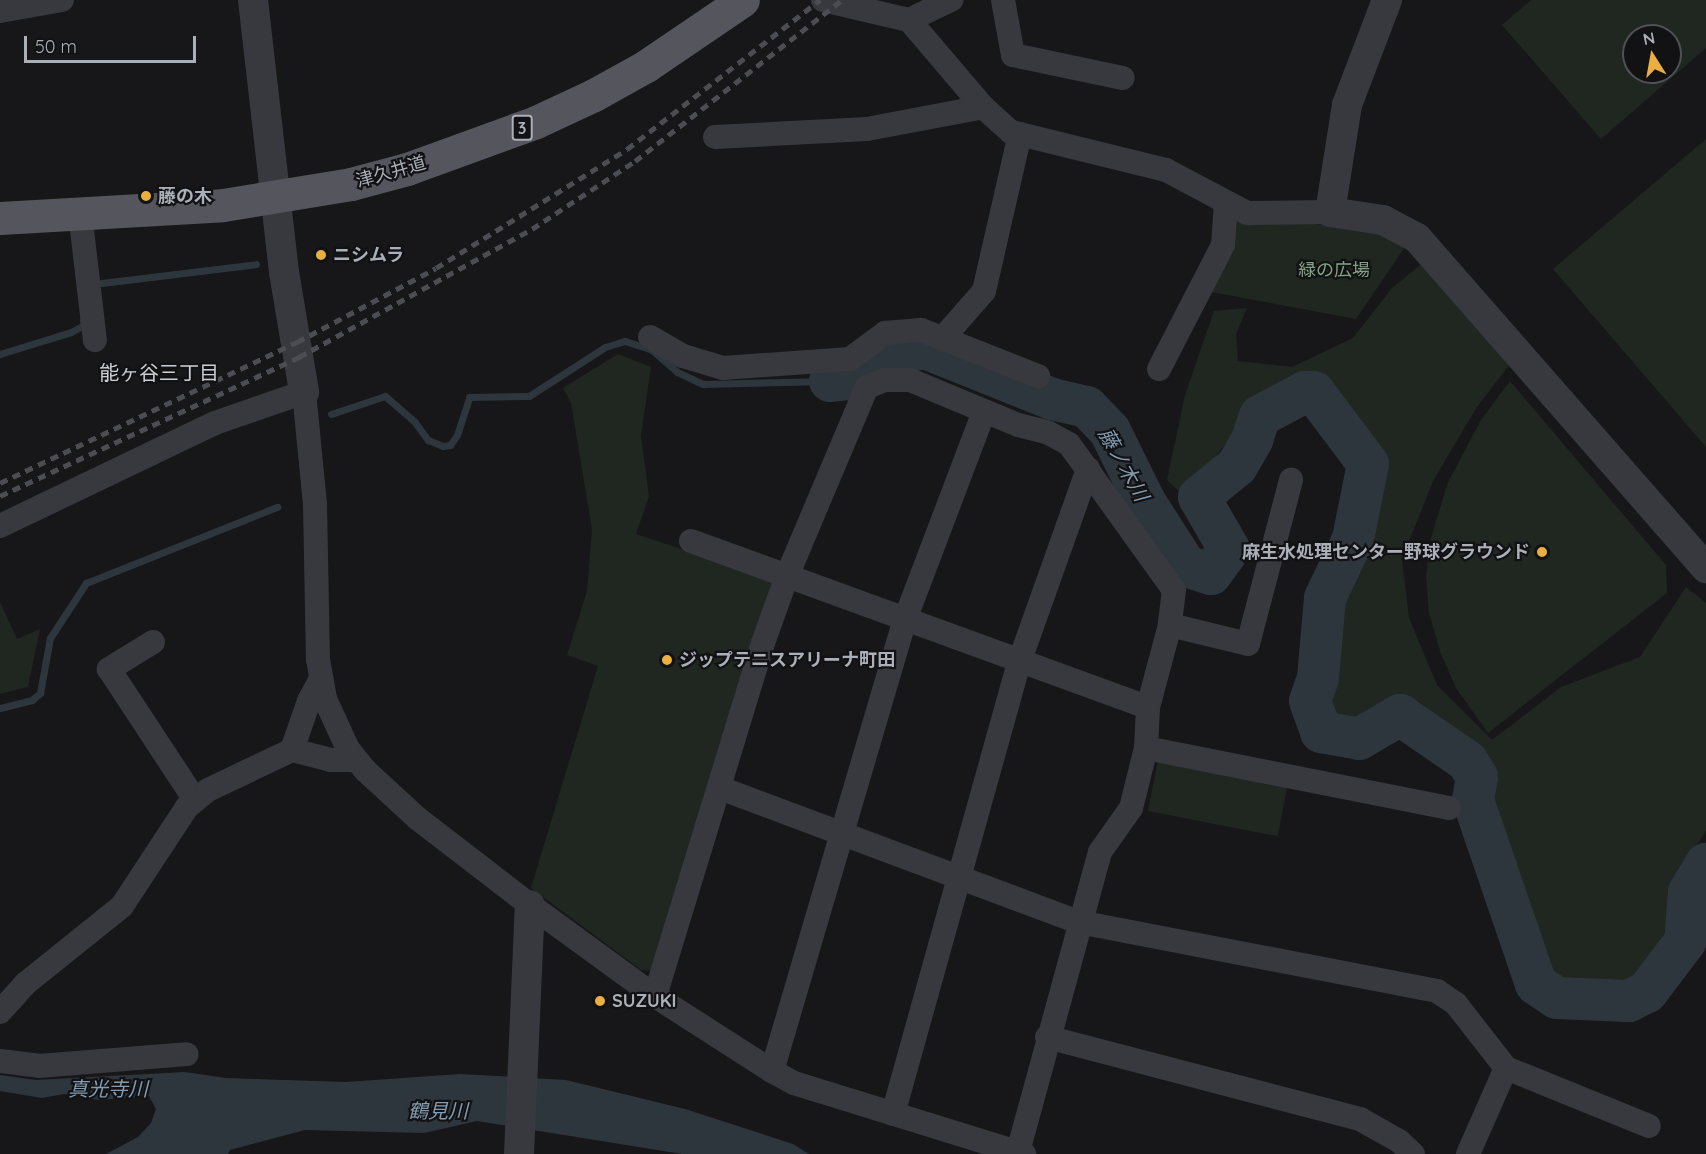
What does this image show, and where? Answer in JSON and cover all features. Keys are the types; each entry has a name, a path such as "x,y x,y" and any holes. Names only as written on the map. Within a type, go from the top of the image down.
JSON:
{"main road":[{"name":"津久井道","path":"0,218 276,198 407,169 536,122 646,66 743,0"}],"street":[{"path":"0,11 62,0"},
{"path":"253,0 276,198 304,392 315,505 321,678 325,699 356,760 417,818 530,905 655,996 772,1071 794,1083 1021,1153 1047,1037 1100,852 1131,808 1146,748 1148,707 1170,625 1174,590 1069,444 1047,432 984,412 910,381 862,371 723,368 683,356 650,337"},
{"path":"823,0 909,20 983,107 1011,132 1166,170 1247,213 1330,212 1383,220 1417,238 1706,567"},
{"path":"909,20 951,0"},
{"path":"1003,0 1013,55 1123,78"},
{"path":"1330,212 1347,105 1387,0"},
{"path":"715,137 867,129 983,107"},
{"path":"942,338 984,291 1020,135"},
{"path":"1159,369 1223,245 1226,203"},
{"path":"80,213 95,340"},
{"path":"655,996 787,576 867,387 862,371 885,333 921,330 1038,376"},
{"path":"0,526 215,423 304,392"},
{"path":"772,1071 845,834 906,617 984,412"},
{"path":"893,1114 1020,660 1088,469"},
{"path":"1170,625 1248,644 1291,480"},
{"path":"691,541 906,617 1148,707"},
{"path":"153,642 109,669 195,800"},
{"path":"292,750 309,701 321,678"},
{"path":"1146,748 1449,808"},
{"path":"0,1012 24,984 122,906 195,800 292,750 331,760 356,760"},
{"path":"720,788 1079,922 1437,991 1456,1004 1506,1068 1649,1126"},
{"path":"519,1153 530,905"},
{"path":"1047,1037 1360,1119 1399,1141 1413,1154"},
{"path":"0,1061 39,1066 187,1054"},
{"path":"1468,1154 1506,1068"}],"green space":[{"path":"1531,0 1706,0 1706,48 1682,69 1682,24 1622,24 1622,84 1664,84 1601,139 1502,25"},
{"path":"1706,139 1706,447 1553,269"},
{"name":"緑の広場","path":"1232,218 1366,228 1405,247 1356,319 1211,292"},
{"path":"1424,262 1510,364 1477,407 1433,481 1402,559 1409,618 1437,685 1492,740 1561,687 1640,657 1686,587 1706,603 1706,831 1687,859 1667,915 1662,949 1643,978 1630,990 1594,992 1543,983 1515,949 1498,910 1493,839 1497,823 1481,806 1487,774 1455,756 1393,711 1364,731 1333,724 1327,699 1335,642 1335,604 1361,536 1370,461 1321,398 1318,379 1260,403 1183,495 1167,480 1185,395 1214,311 1247,308 1236,334 1238,361 1292,367 1353,338 1392,288"},
{"name":"ジップテニスアリーナ町田","path":"618,354 651,367 641,435 649,496 636,534 777,581 655,971 641,970 531,888 598,666 567,655 587,591 592,530 571,403 563,388"},
{"name":"麻生水処理センター野球グラウンド","path":"1510,381 1666,565 1667,593 1488,733 1456,688 1441,654 1429,613 1426,576 1431,538 1448,482 1481,420"},
{"path":"0,602 17,639 40,629 28,687 0,694"},
{"path":"1158,760 1288,785 1278,836 1148,811"}],"water":[{"path":"185,1072 226,1078 346,1082 460,1074 566,1080 685,1109 793,1144 809,1154 682,1154 477,1121 424,1133 305,1130 230,1150 228,1154 106,1154 138,1137 151,1123 156,1109 149,1096 99,1100 64,1094 42,1098 0,1091 0,1075 36,1080"}],"waterway":[{"path":"102,283 256,264"},
{"path":"0,354 71,332 84,325 83,320"},
{"path":"331,414 385,396 414,421 428,440 443,446 450,445 457,435 469,397 529,396 605,347 625,341 652,350 677,372 703,384 830,381"},
{"name":"藤ノ木川","path":"830,381 857,378 880,357 925,348 1052,399 1087,407 1110,431 1145,502 1186,566 1211,574 1229,549 1199,497 1237,466 1252,440 1260,416 1305,392 1314,392 1368,464 1353,539 1325,598 1318,678 1310,701 1321,732 1359,739 1400,715 1467,761 1477,777 1473,800 1536,984 1557,998 1629,1001 1647,992 1685,942 1689,892 1706,864"},
{"path":"0,708 32,700 40,693 50,638 86,583 277,507"}],"railway":[{"path":"0,483 297,342 436,268 627,149 820,0"},
{"path":"0,496 299,357 532,229 635,161 842,0"}],"place":[{"name":"藤の木","path":"146,196"},
{"name":"ニシムラ","path":"321,255"},
{"name":"麻生水処理センター野球グラウンド","path":"1542,552"},
{"name":"ジップテニスアリーナ町田","path":"667,660"},
{"name":"SUZUKI","path":"600,1001"}],"district":[{"name":"能ヶ谷三丁目","path":"159,372"}],"water label":[{"name":"真光寺川","path":"108,1088"},
{"name":"鶴見川","path":"438,1110"}]}
